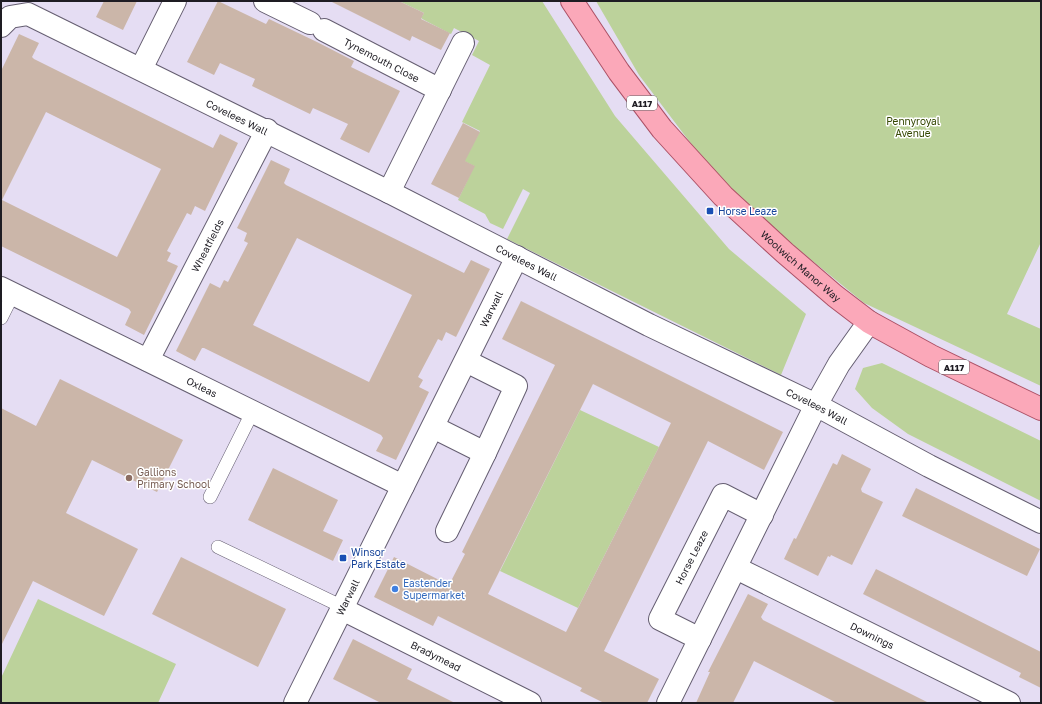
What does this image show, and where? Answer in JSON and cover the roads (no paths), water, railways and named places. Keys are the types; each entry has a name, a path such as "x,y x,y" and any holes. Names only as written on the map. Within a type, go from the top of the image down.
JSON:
{"main road":[{"name":"Woolwich Manor Way","path":"572,1 580,16 619,72 662,128 702,175 785,253 835,296 869,322 931,356 1041,409"}],"street":[{"path":"141,69 175,1"},
{"name":"Tynemouth Close","path":"265,1 440,90"},
{"name":"Covelees Wall","path":"6,21 28,14 266,130 649,325 816,405 929,466 1041,522"},
{"path":"389,192 463,43"},
{"name":"Wheatfields","path":"148,360 266,130"},
{"name":"Warwall","path":"295,703 518,257"},
{"name":"Oxleas","path":"7,292 253,411 403,486"},
{"path":"668,703 816,405 839,364 869,322"},
{"path":"447,531 516,386 466,361"},
{"path":"433,427 484,453"},
{"name":"Horse Leaze","path":"700,639 660,619 723,495 762,515"},
{"name":"Downings","path":"736,568 984,698 1009,703"},
{"name":"Bradymead","path":"342,608 530,703"}],"lane":[{"path":"1,318 7,292"},
{"path":"210,497 253,411"},
{"path":"218,547 342,608"}],"place":[{"name":"Horse Leaze","path":"710,211"},
{"name":"Gallions Primary School","path":"129,478"},
{"name":"Winsor Park Estate","path":"343,558"},
{"name":"Eastender Supermarket","path":"395,589"}],"park label":[{"name":"Pennyroyal Avenue","path":"913,126"}]}
